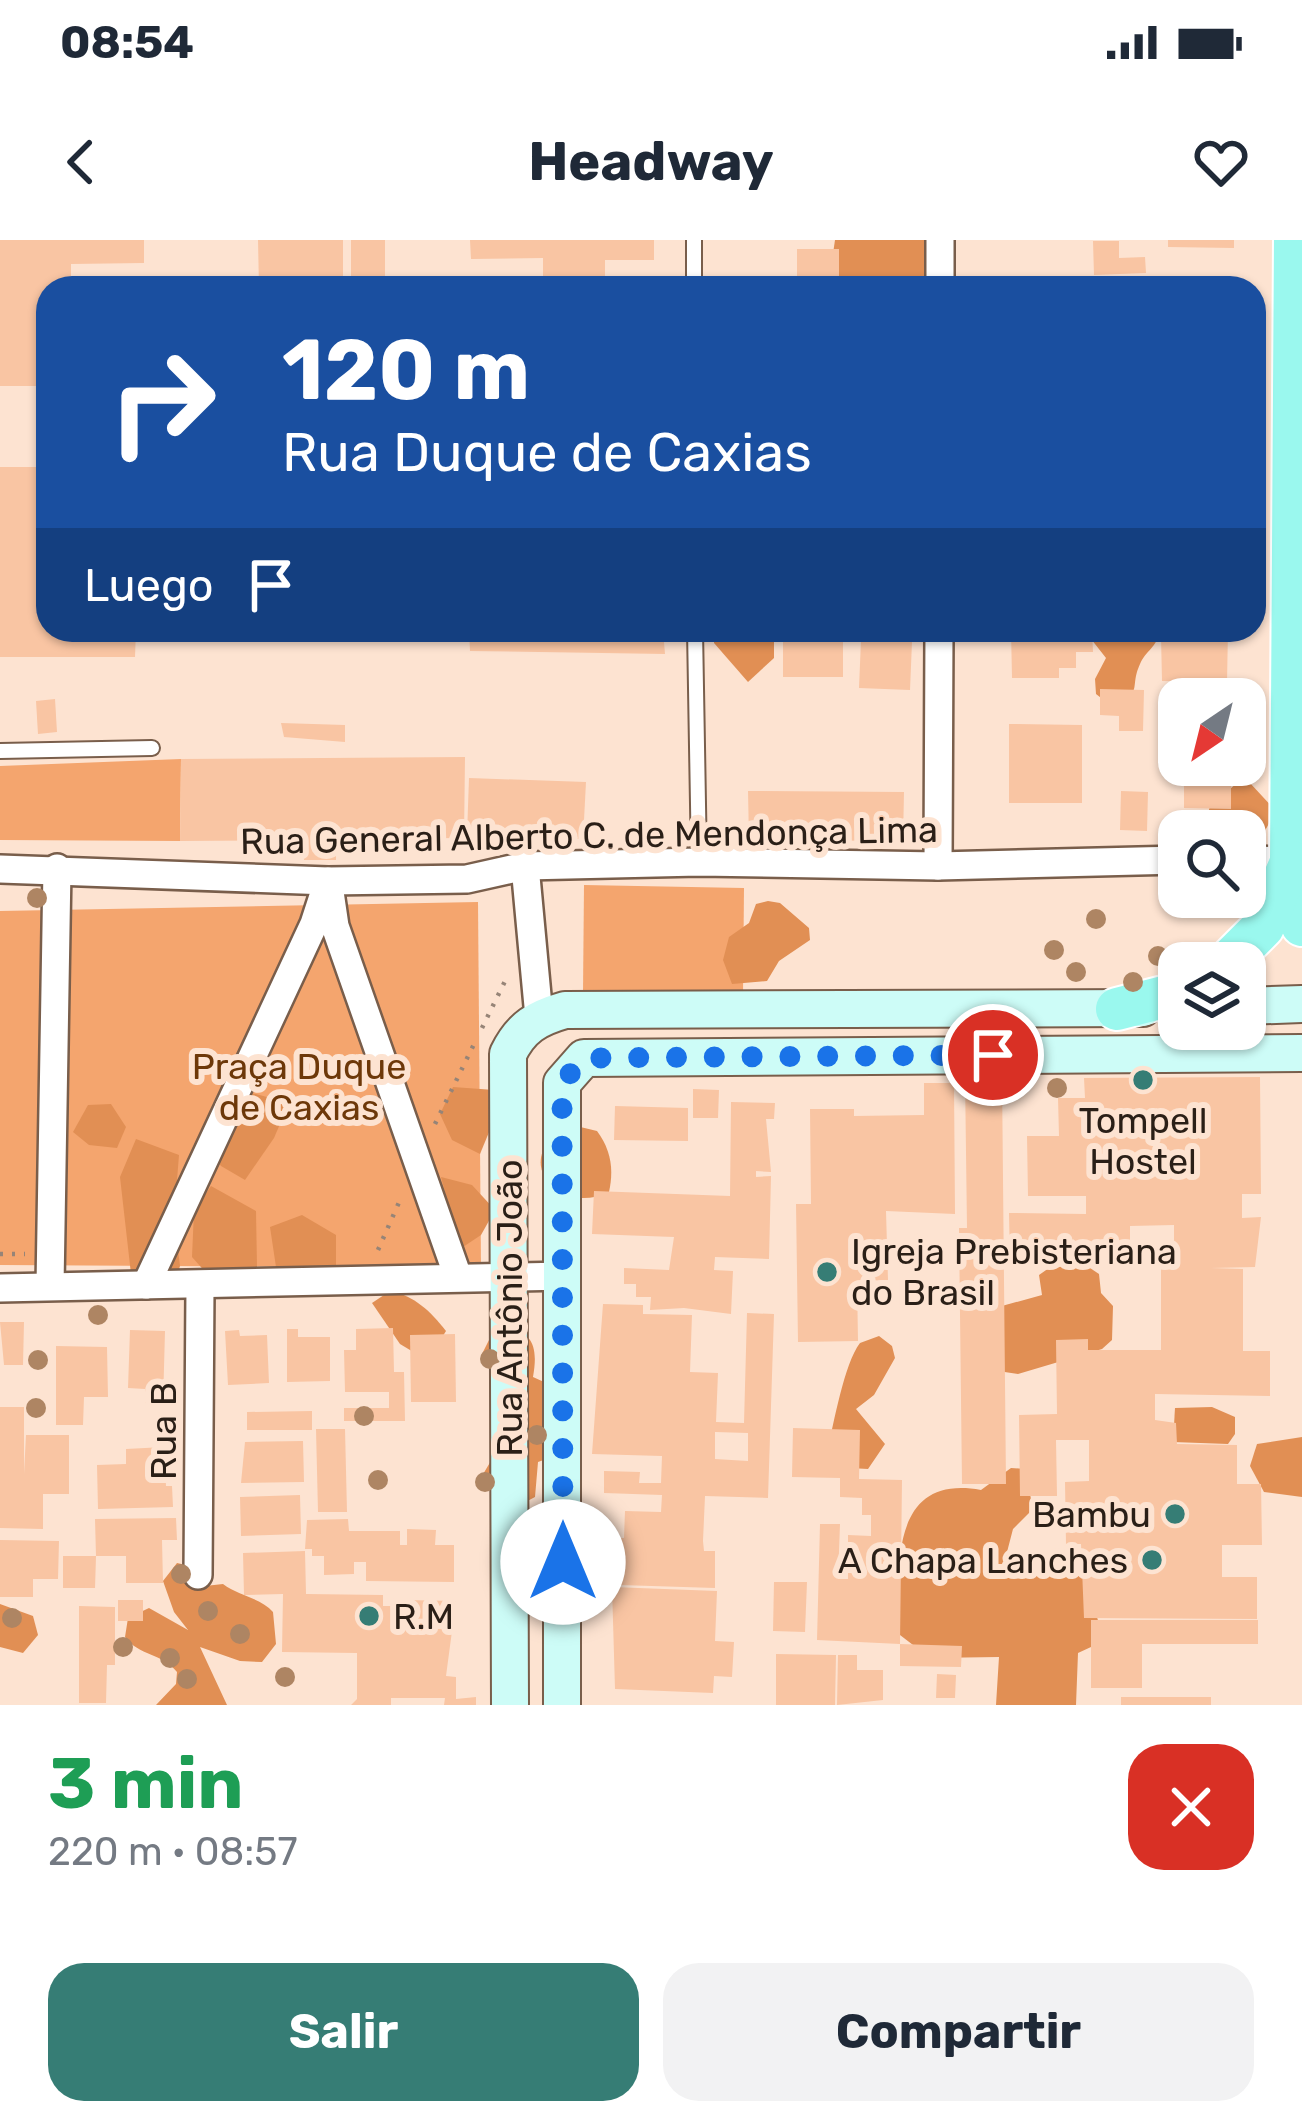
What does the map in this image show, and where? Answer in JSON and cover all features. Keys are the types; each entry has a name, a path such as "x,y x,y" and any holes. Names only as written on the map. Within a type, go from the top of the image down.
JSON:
{"main road":[{"path":"1295,240 1291,862 1302,925"},
{"path":"1248,942 1263,927 1291,862"},
{"path":"1117,1009 1158,998"},
{"path":"1266,1005 1302,1004"},
{"path":"539,1017 566,1010 1158,1008"},
{"name":"Rua Antônio João","path":"510,1705 508,1054 517,1036 539,1017"},
{"name":"Rua Antônio João","path":"562,1705 562,1083 584,1058 1302,1053"}],"street":[{"path":"940,240 940,276"},
{"path":"938,866 939,642"},
{"path":"1266,860 1291,862"},
{"name":"Rua General Alberto C. de Mendonça Lima","path":"0,869 328,881 467,879 526,866 1158,861"},
{"path":"526,866 539,1017"},
{"path":"50,1286 57,868"},
{"path":"328,881 335,926 458,1276"},
{"path":"146,1285 314,924 328,881"},
{"path":"0,1288 565,1276"},
{"name":"Rua B","path":"198,1575 200,1287"}],"lane":[{"path":"694,240 694,276"},
{"path":"695,642 699,862"},
{"path":"0,751 152,748"}],"path":[{"path":"373,1261 530,930"},
{"path":"0,1254 48,1255"}],"green space":[{"path":"181,759 180,841 0,840 0,766"},
{"path":"584,885 744,888 743,994 583,992"},
{"name":"Praça Duque de Caxias","path":"478,902 481,1268 0,1265 0,911"}],"shaded area":[{"path":"835,240 938,240 946,276 830,276"},
{"path":"774,642 774,658 748,682 714,643"},
{"path":"1093,642 1155,642 1140,664 1131,694 1105,701 1096,694 1095,679 1106,658"},
{"path":"1233,786 1253,786 1274,809 1266,829 1266,810 1209,810"},
{"path":"780,903 809,928 810,940 779,961 767,981 732,984 723,960 729,937 749,923 756,904"},
{"path":"453,1087 494,1090 499,1108 480,1154 452,1140 440,1114"},
{"path":"248,1092 289,1103 274,1138 245,1180 221,1166 207,1147"},
{"path":"111,1104 126,1127 117,1148 89,1145 73,1132 88,1105"},
{"path":"572,1125 597,1131 602,1138 610,1160 609,1192 571,1197 546,1179 543,1151 553,1137"},
{"path":"136,1139 179,1155 174,1218 180,1266 174,1285 131,1274 120,1177"},
{"path":"441,1177 472,1185 495,1210 481,1235 460,1249"},
{"path":"211,1186 256,1211 257,1267 216,1284 192,1257 194,1211"},
{"path":"302,1215 336,1235 336,1267 307,1281 276,1267 270,1227"},
{"path":"1084,1264 1099,1274 1101,1293 1113,1306 1112,1340 1102,1349 1018,1374 998,1371 991,1309 1042,1295 1039,1275 1049,1268"},
{"path":"390,1291 414,1301 434,1317 446,1331 438,1344 415,1353 400,1344 372,1303"},
{"path":"498,1322 530,1340 535,1355 533,1377 555,1387 555,1456 538,1462 535,1497 518,1506 494,1498 482,1476 495,1454 497,1376 481,1356"},
{"path":"879,1336 892,1346 895,1358 874,1395 856,1409 885,1444 868,1469 850,1468 827,1452 854,1353 860,1343"},
{"path":"1212,1407 1235,1417 1235,1434 1228,1444 1173,1442 1175,1408"},
{"path":"1302,1437 1302,1497 1264,1492 1250,1466 1257,1444"},
{"path":"1011,1468 1025,1469 1033,1509 1013,1529 1007,1552 1044,1566 1080,1559 1104,1641 1078,1653 1076,1705 996,1705 999,1657 930,1658 900,1635 900,1557 914,1512 928,1497 950,1489 981,1490"},
{"path":"575,1511 599,1521 609,1545 599,1569 575,1579 551,1569 541,1545 551,1521"},
{"path":"177,1563 186,1565 205,1586 223,1584 273,1612 276,1644 262,1662 240,1661 200,1647 227,1705 156,1705 176,1684 177,1672 125,1637 128,1618 149,1608 188,1630 174,1612 163,1581"},
{"path":"0,1604 33,1616 38,1635 23,1653 0,1647"}],"building":[{"path":"0,240 144,240 144,263 71,264 71,276 36,276 36,386 0,386"},
{"path":"258,240 343,240 343,276 259,276"},
{"path":"351,240 385,240 385,276 351,276"},
{"path":"470,240 654,240 654,260 605,260 605,276 543,276 543,258 471,259"},
{"path":"1168,240 1234,240 1234,248 1168,247"},
{"path":"1093,241 1119,241 1119,258 1145,257 1146,273 1094,275"},
{"path":"797,249 839,249 839,276 797,276"},
{"path":"0,467 36,467 36,642 136,642 135,657 0,657"},
{"path":"470,642 664,642 665,654 470,651"},
{"path":"783,642 843,642 843,677 783,677"},
{"path":"861,642 912,642 910,690 859,688"},
{"path":"1011,642 1093,642 1093,652 1076,652 1076,668 1059,668 1059,678 1012,678"},
{"path":"1161,642 1228,642 1227,678 1162,678"},
{"path":"1100,689 1144,690 1143,731 1119,731 1119,716 1100,715"},
{"path":"55,699 57,732 38,734 36,701"},
{"path":"281,723 345,725 345,742 284,737"},
{"path":"1009,724 1082,725 1082,803 1009,803"},
{"path":"465,757 464,838 336,839 336,860 304,860 303,840 180,841 181,759"},
{"path":"469,778 586,782 583,839 467,835"},
{"path":"1184,786 1231,786 1231,809 1184,808"},
{"path":"748,791 904,792 903,841 749,840"},
{"path":"1121,791 1148,792 1147,831 1120,830"},
{"path":"965,1076 1002,1076 1006,1484 962,1484 959,1228 967,1228"},
{"path":"1260,1077 1261,1194 1242,1194 1242,1218 1261,1217 1255,1267 1211,1268 1243,1269 1243,1351 1270,1351 1270,1396 1155,1394 1155,1420 1176,1423 1177,1444 1237,1445 1237,1484 1261,1484 1262,1545 1222,1545 1222,1577 1257,1577 1257,1619 1084,1618 1081,1544 1066,1544 1065,1482 1089,1481 1089,1440 1056,1440 1057,1496 1020,1496 1019,1415 1057,1414 1056,1340 1088,1339 1088,1350 1161,1350 1161,1268 1174,1268 1174,1225 1130,1226 1130,1249 1085,1249 1085,1259 1010,1261 1009,1213 1086,1214 1086,1196 1028,1196 1027,1136 1059,1136 1058,1098 1085,1098 1084,1078"},
{"path":"924,1083 954,1083 955,1214 886,1211 888,1280 857,1281 858,1341 798,1342 796,1204 811,1204 810,1109 854,1109 854,1116 924,1115"},
{"path":"693,1089 719,1090 718,1118 693,1118"},
{"path":"731,1102 775,1103 774,1119 766,1119 771,1172 756,1171 756,1177 771,1176 769,1259 715,1257 714,1270 733,1271 731,1314 684,1308 650,1310 651,1297 636,1297 636,1284 624,1284 624,1268 669,1270 674,1237 592,1234 594,1191 730,1196"},
{"path":"615,1106 688,1108 688,1141 614,1140"},
{"path":"603,1304 643,1305 643,1314 692,1315 690,1372 718,1373 716,1422 744,1423 747,1313 774,1314 768,1498 705,1496 704,1551 715,1551 715,1588 620,1585 616,1538 624,1538 625,1511 661,1512 662,1495 604,1493 604,1471 640,1472 639,1483 661,1483 662,1456 592,1454","holes":["715,1432 748,1433 748,1461 715,1459"]},
{"path":"0,1322 24,1322 23,1365 4,1365"},
{"path":"393,1328 394,1372 404,1372 405,1421 344,1421 344,1408 389,1408 389,1392 345,1392 344,1350 356,1350 356,1329"},
{"path":"287,1329 298,1329 298,1337 330,1337 330,1381 287,1382"},
{"path":"130,1330 165,1331 163,1404 145,1403 145,1389 128,1388"},
{"path":"239,1330 240,1336 267,1335 269,1383 228,1385 225,1331"},
{"path":"455,1334 456,1402 411,1402 410,1335"},
{"path":"56,1346 107,1347 108,1397 84,1397 83,1425 56,1425"},
{"path":"0,1407 24,1407 24,1474 26,1435 69,1435 69,1494 43,1494 43,1529 0,1528"},
{"path":"312,1411 312,1430 247,1430 247,1412"},
{"path":"793,1428 860,1430 859,1479 902,1480 900,1644 817,1640 820,1524 840,1524 838,1579 848,1579 848,1535 871,1536 871,1515 862,1515 862,1498 840,1497 840,1478 792,1477"},
{"path":"316,1429 345,1429 347,1512 318,1512"},
{"path":"303,1441 304,1482 241,1483 245,1442"},
{"path":"164,1447 166,1486 172,1486 173,1507 98,1509 97,1465 126,1464 126,1449"},
{"path":"300,1495 301,1534 241,1536 240,1497"},
{"path":"176,1518 177,1540 162,1540 163,1583 126,1583 126,1556 96,1556 95,1519"},
{"path":"348,1519 349,1531 400,1531 400,1545 407,1545 407,1529 436,1530 435,1545 454,1545 454,1582 366,1581 366,1562 354,1562 354,1574 324,1575 324,1556 312,1556 312,1549 305,1549 307,1520"},
{"path":"0,1540 59,1541 58,1579 33,1579 33,1597 0,1597"},
{"path":"305,1551 306,1594 383,1595 383,1606 404,1606 404,1600 456,1601 446,1676 456,1677 456,1699 476,1697 476,1705 444,1705 445,1698 391,1698 391,1705 351,1705 357,1699 357,1653 282,1652 283,1594 244,1595 243,1553"},
{"path":"63,1556 96,1556 95,1588 63,1588"},
{"path":"774,1582 807,1582 805,1632 773,1631"},
{"path":"612,1587 717,1591 715,1641 734,1642 732,1677 714,1676 713,1693 615,1689"},
{"path":"118,1600 143,1600 143,1621 118,1621"},
{"path":"79,1606 115,1607 115,1665 107,1665 106,1703 79,1703"},
{"path":"1091,1620 1258,1620 1258,1644 1142,1644 1142,1688 1091,1688"},
{"path":"900,1644 962,1646 961,1667 900,1666"},
{"path":"776,1654 836,1655 835,1705 776,1705"},
{"path":"838,1655 857,1655 857,1670 883,1670 883,1700 837,1705"},
{"path":"937,1674 956,1675 955,1698 936,1698"},
{"path":"1121,1697 1211,1697 1211,1705 1121,1705"}],"place":[{"name":"Tompell Hostel","path":"1143,1080"},
{"name":"Igreja Prebisteriana do Brasil","path":"827,1272"},
{"name":"Bambu","path":"1175,1514"},
{"name":"A Chapa Lanches","path":"1152,1560"},
{"name":"R.M","path":"369,1616"}],"route":[{"path":"563,1562 562,1083 570,1069 584,1058 993,1055"}]}
